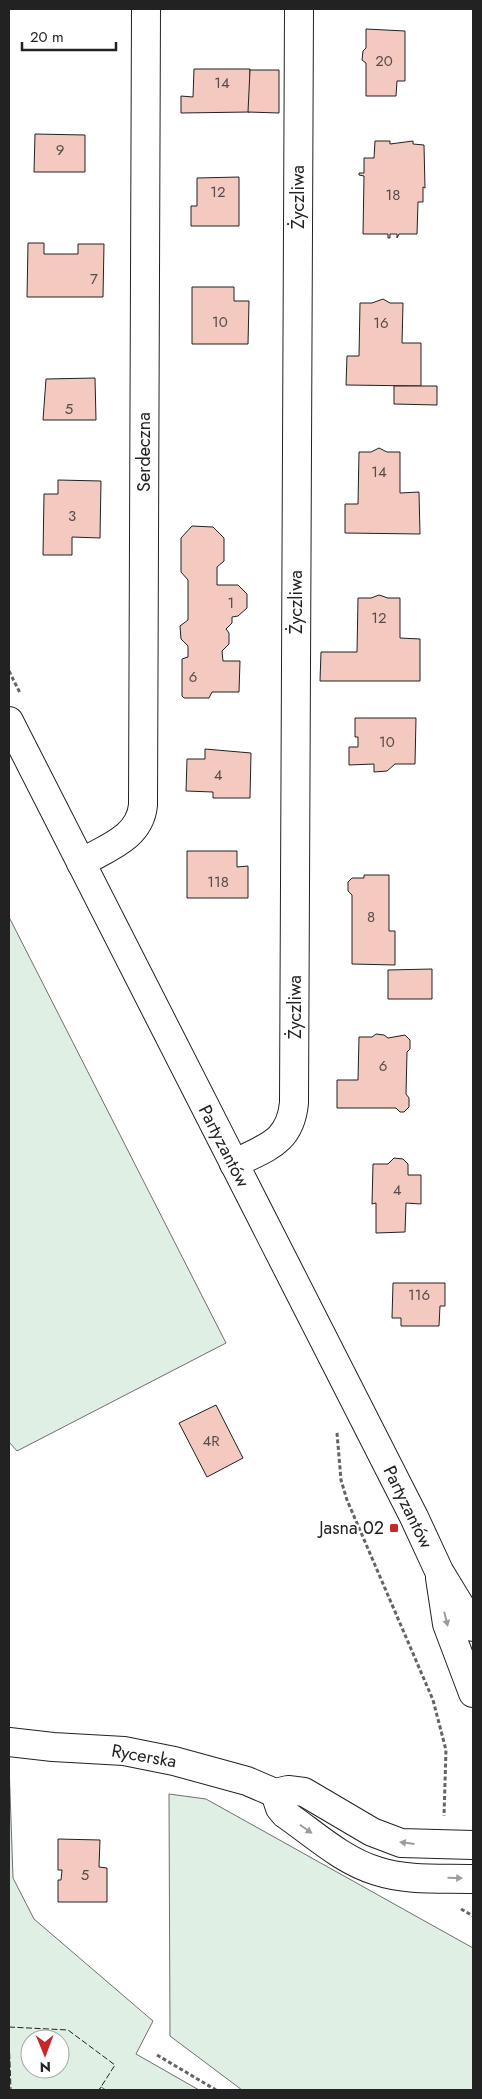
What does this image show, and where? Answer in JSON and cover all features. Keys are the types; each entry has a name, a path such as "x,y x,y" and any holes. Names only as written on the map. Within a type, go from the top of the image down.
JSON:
{"street":[{"name":"Serdeczna","path":"81,862 129,836 140,818 143,805 146,9"},
{"name":"Życzliwa","path":"234,1164 278,1142 293,1119 294,1103 299,9"},
{"name":"Partyzantów","path":"9,721 410,1508 439,1571 473,1627"},
{"name":"Partyzantów","path":"439,1571 447,1624 473,1693"},
{"name":"Rycerska","path":"9,1742 53,1747 124,1751 174,1761 247,1781 275,1793 288,1790 304,1792 356,1824 401,1843 473,1845"},
{"path":"275,1793 285,1814 354,1862 393,1875 473,1879"},
{"path":"338,1851 356,1824"}],"path":[{"path":"337,1423 341,1480 347,1500 433,1700 446,1750 443,1825"},
{"path":"156,2054 216,2090"}],"green space":[{"path":"9,917 226,1343 17,1451 9,1442"},
{"path":"9,1763 13,1878 34,1919 153,2021 136,2054 199,2090 106,2090 101,2087 99,2090 9,2090"},
{"path":"169,1794 206,1799 473,1948 473,2090 242,2090 170,2036"}],"building":[{"path":"366,29 405,31 405,81 397,81 396,96 366,96 366,63 362,60 363,51 366,48"},
{"path":"194,69 250,69 250,112 181,113 181,96 193,97"},
{"path":"250,70 279,70 279,113 248,112"},
{"path":"35,134 85,135 85,172 34,172"},
{"path":"375,141 390,141 390,144 413,141 413,144 424,145 425,188 423,187 423,202 418,202 417,234 399,234 397,238 397,234 390,234 390,238 388,238 388,234 363,234 364,176 359,175 359,173 364,173 364,158 374,158"},
{"path":"239,177 239,226 191,226 191,206 197,206 197,178"},
{"path":"28,243 44,243 44,254 78,254 78,244 104,244 103,297 27,297"},
{"path":"192,287 234,287 234,301 249,301 248,344 192,344"},
{"path":"383,299 390,303 403,303 402,343 421,343 421,386 346,385 347,356 359,356 360,303 372,303"},
{"path":"95,378 96,420 43,420 46,379"},
{"path":"394,386 437,386 437,405 394,404"},
{"path":"379,448 387,452 400,452 400,493 419,492 420,534 345,533 345,504 358,504 359,452 371,452"},
{"path":"58,480 101,481 100,538 72,537 72,555 43,555 44,494 58,494"},
{"path":"192,526 213,527 224,538 224,561 217,567 217,585 238,585 247,594 247,608 238,616 232,617 232,623 226,629 229,633 229,644 222,651 223,661 240,661 239,692 212,692 209,698 184,698 182,696 182,659 188,657 188,646 181,639 180,626 188,620 188,580 181,572 181,538"},
{"path":"379,595 388,598 400,598 400,638 420,639 420,681 320,681 321,652 357,652 358,598 371,598"},
{"path":"355,718 416,718 415,764 395,764 387,771 374,772 374,764 349,765 349,747 358,747 358,737 355,737"},
{"path":"205,749 251,753 250,798 213,798 213,792 186,791 187,759 205,759"},
{"path":"187,851 237,851 237,867 248,866 248,898 187,898"},
{"path":"364,875 389,875 389,931 395,931 395,965 352,964 352,895 348,891 348,882 352,878 364,878"},
{"path":"432,969 432,999 388,999 388,970"},
{"path":"376,1034 384,1035 388,1038 405,1035 410,1040 410,1049 407,1052 406,1094 409,1098 409,1107 404,1112 400,1112 396,1108 337,1108 337,1080 358,1080 359,1037 372,1037"},
{"path":"394,1158 403,1159 408,1164 408,1175 421,1175 421,1204 406,1203 405,1232 376,1233 376,1203 372,1204 373,1164 388,1164"},
{"path":"393,1283 445,1283 445,1306 440,1306 439,1326 401,1326 401,1318 392,1318"},
{"path":"216,1405 243,1458 207,1477 179,1423"},
{"path":"58,1839 100,1840 99,1867 107,1868 107,1902 58,1902 58,1880 61,1880 62,1870 58,1870"}],"fence":[{"path":"9,2027 68,2030 115,2065 99,2090"},
{"path":"9,2036 11,2090"}],"place":[{"name":"Jasna 02","path":"394,1528"}]}
